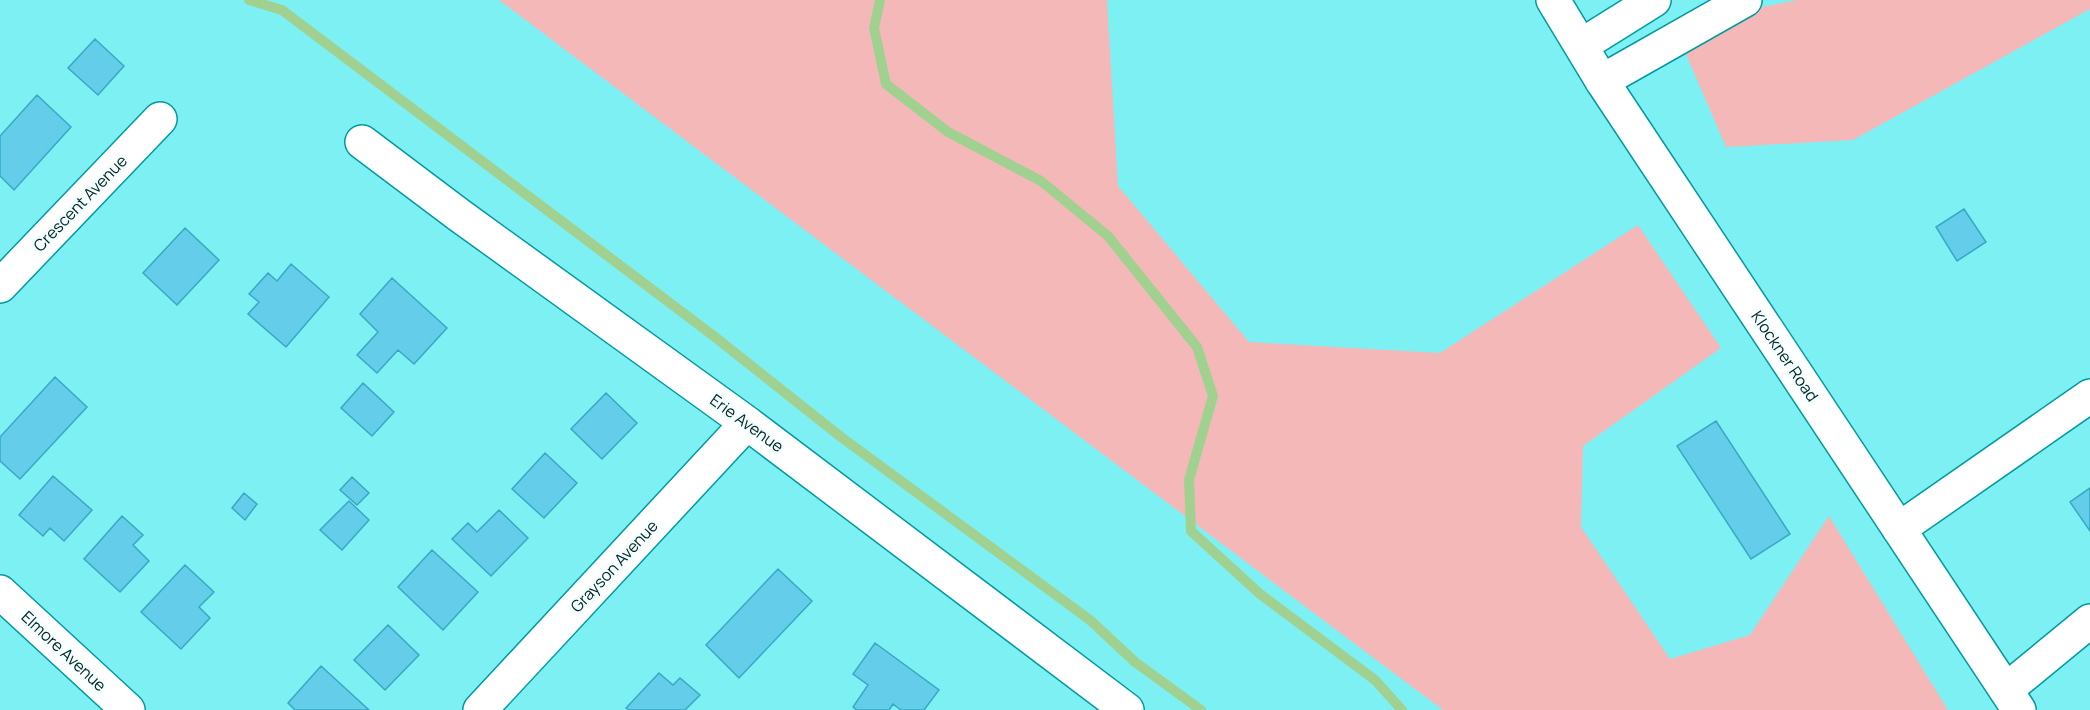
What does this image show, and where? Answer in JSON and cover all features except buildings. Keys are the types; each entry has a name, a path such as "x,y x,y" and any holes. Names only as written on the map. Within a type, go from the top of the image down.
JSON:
{"street":[{"name":"Klockner Road","path":"1553,0 1602,81 2012,700"},
{"path":"1582,45 1654,0"},
{"path":"1602,81 1744,0"},
{"name":"Crescent Avenue","path":"0,286 160,119"},
{"name":"Erie Avenue","path":"362,142 747,423 1127,710"},
{"path":"1899,529 2090,396"},
{"name":"Grayson Avenue","path":"480,710 747,423"},
{"name":"Elmore Avenue","path":"0,592 128,710"},
{"path":"2012,700 2090,621"}],"shaded area":[{"path":"499,0 1107,0 1118,186 1249,342 1440,353 1638,225 1721,348 1583,446 1581,527 1670,659 1750,635 1829,516 1948,710 1443,710"},
{"path":"1798,0 2090,0 2090,9 1853,140 1726,147 1673,24"}],"waterway":[{"path":"249,0 282,10 715,337 841,437 1090,620 1135,662 1201,710"},
{"path":"880,0 874,28 886,84 948,132 1041,181 1108,236 1197,347 1213,396 1189,480 1191,531 1260,594 1375,680 1402,710"}]}
